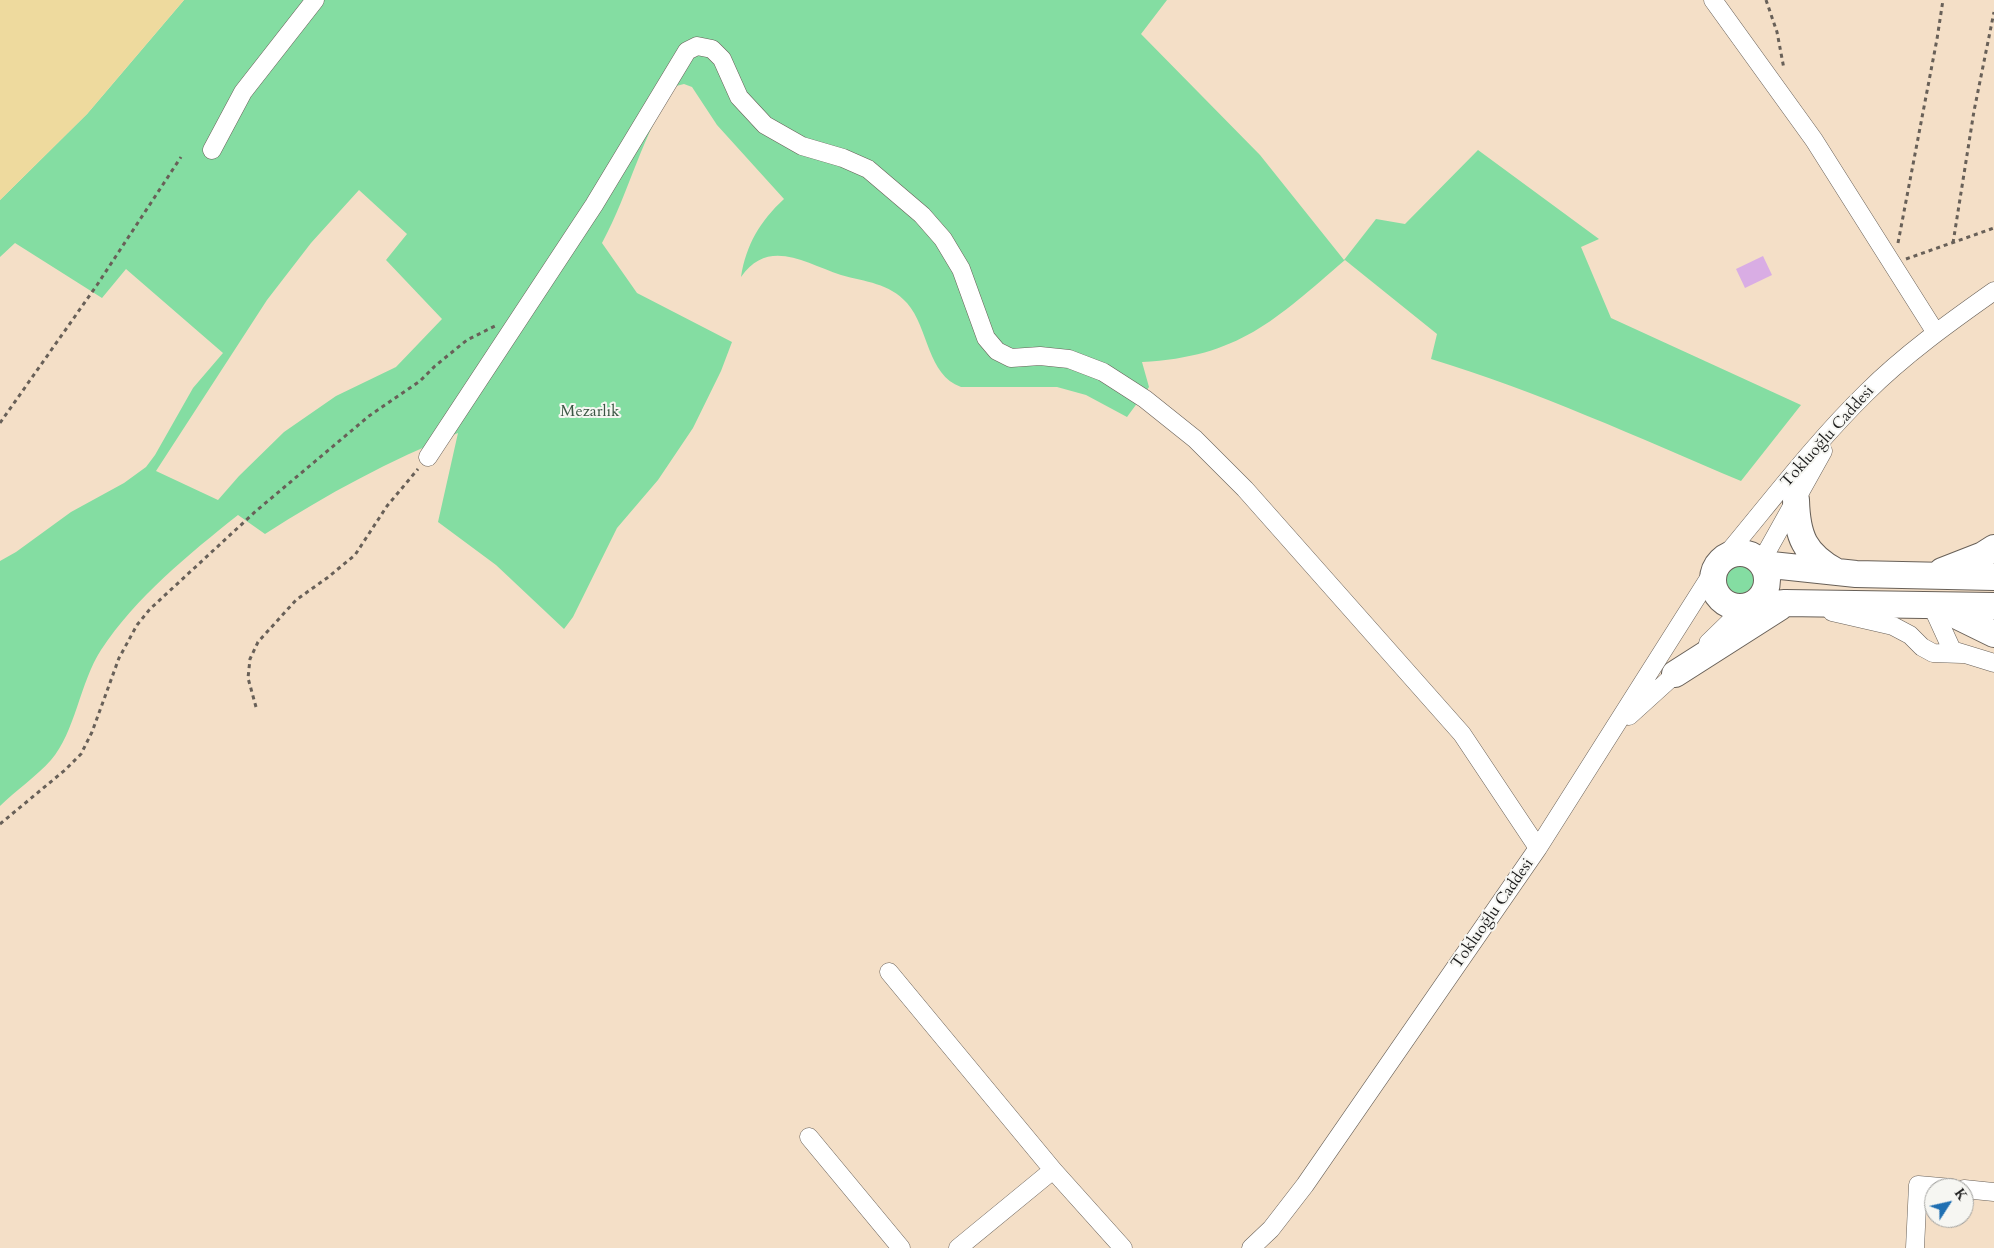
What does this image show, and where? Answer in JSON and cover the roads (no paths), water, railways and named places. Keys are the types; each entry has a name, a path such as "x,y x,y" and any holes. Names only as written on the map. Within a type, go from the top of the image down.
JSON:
{"highway":[{"path":"1796,500 1797,523 1805,544 1821,563 1840,574"},
{"path":"1932,575 1983,555 1994,548"},
{"path":"1746,607 1756,603 1766,589 1766,571 1761,563 1747,554 1738,553 1719,564 1713,576 1716,594 1730,606 1746,607 1785,603 1994,606"},
{"path":"1761,563 1784,564 1840,574 1994,577"},
{"path":"1675,674 1785,603"},
{"path":"1931,604 1994,634"}],"street":[{"path":"212,150 243,92 315,0"},
{"path":"1713,0 1814,140 1894,263 1936,333"},
{"path":"428,457 594,205 687,51 697,46 708,46 722,59 739,97 765,125 802,146 843,158 868,170 890,186 932,225 961,269 986,338 997,351 1011,358 1040,356 1069,360 1104,372 1171,418 1220,463 1462,734 1538,848"},
{"name":"Tokluoğlu Caddesi","path":"1251,1248 1271,1229 1316,1170 1538,848 1719,564 1840,419 1878,382 1936,333 1994,291"},
{"path":"1761,563 1840,419"},
{"path":"1785,603 1888,624 1910,635 1922,647 1933,653 1962,654"},
{"path":"1931,604 1949,648 1962,654 1994,663"},
{"path":"1612,732 1746,607"},
{"path":"889,972 1053,1170 1123,1248"},
{"path":"809,1137 901,1248"},
{"path":"958,1248 1053,1170"},
{"path":"1915,1248 1918,1185 1924,1186"},
{"path":"1974,1190 1994,1192"},
{"path":"1264,1248 1271,1229"}],"park label":[{"name":"Mezarlık","path":"590,412"}]}
